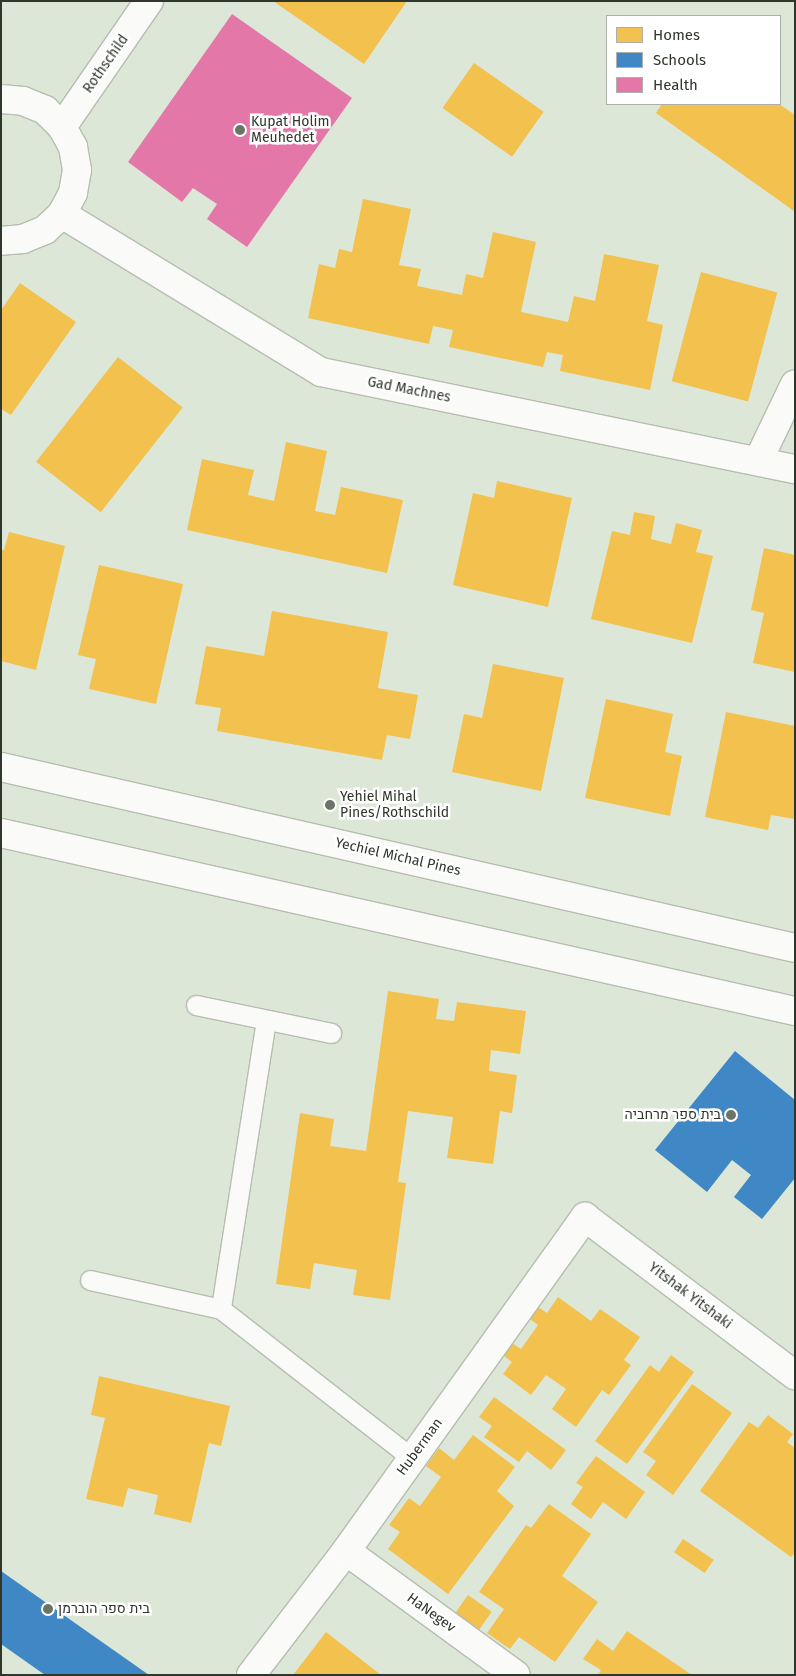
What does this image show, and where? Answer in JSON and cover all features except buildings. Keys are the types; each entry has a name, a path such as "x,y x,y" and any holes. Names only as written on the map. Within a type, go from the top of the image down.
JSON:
{"street":[{"name":"Rothschild","path":"62,127 149,1"},
{"path":"1,99 24,101 45,110 62,127 73,147 77,170 73,193 62,214 45,230 23,239 1,241"},
{"name":"Gad Machnes","path":"62,214 321,372 795,469"},
{"path":"758,461 795,384"},
{"name":"Yechiel Michal Pines","path":"1,767 795,948"},
{"path":"1,833 795,1011"},
{"name":"Yitshak Yitshaki","path":"585,1217 795,1375"},
{"name":"Huberman","path":"251,1675 346,1551 585,1217"},
{"name":"HaNegev","path":"346,1551 516,1675"}],"lane":[{"path":"196,1005 331,1033"},
{"path":"222,1309 266,1020"},
{"path":"90,1280 222,1309 412,1458"}],"place":[{"name":"Kupat Holim Meuhedet","path":"240,130"},
{"name":"Yehiel Mihal Pines/Rothschild","path":"330,805"},
{"name":"בית ספר מרחביה","path":"731,1115"},
{"name":"בית ספר הוברמן","path":"48,1609"}]}
